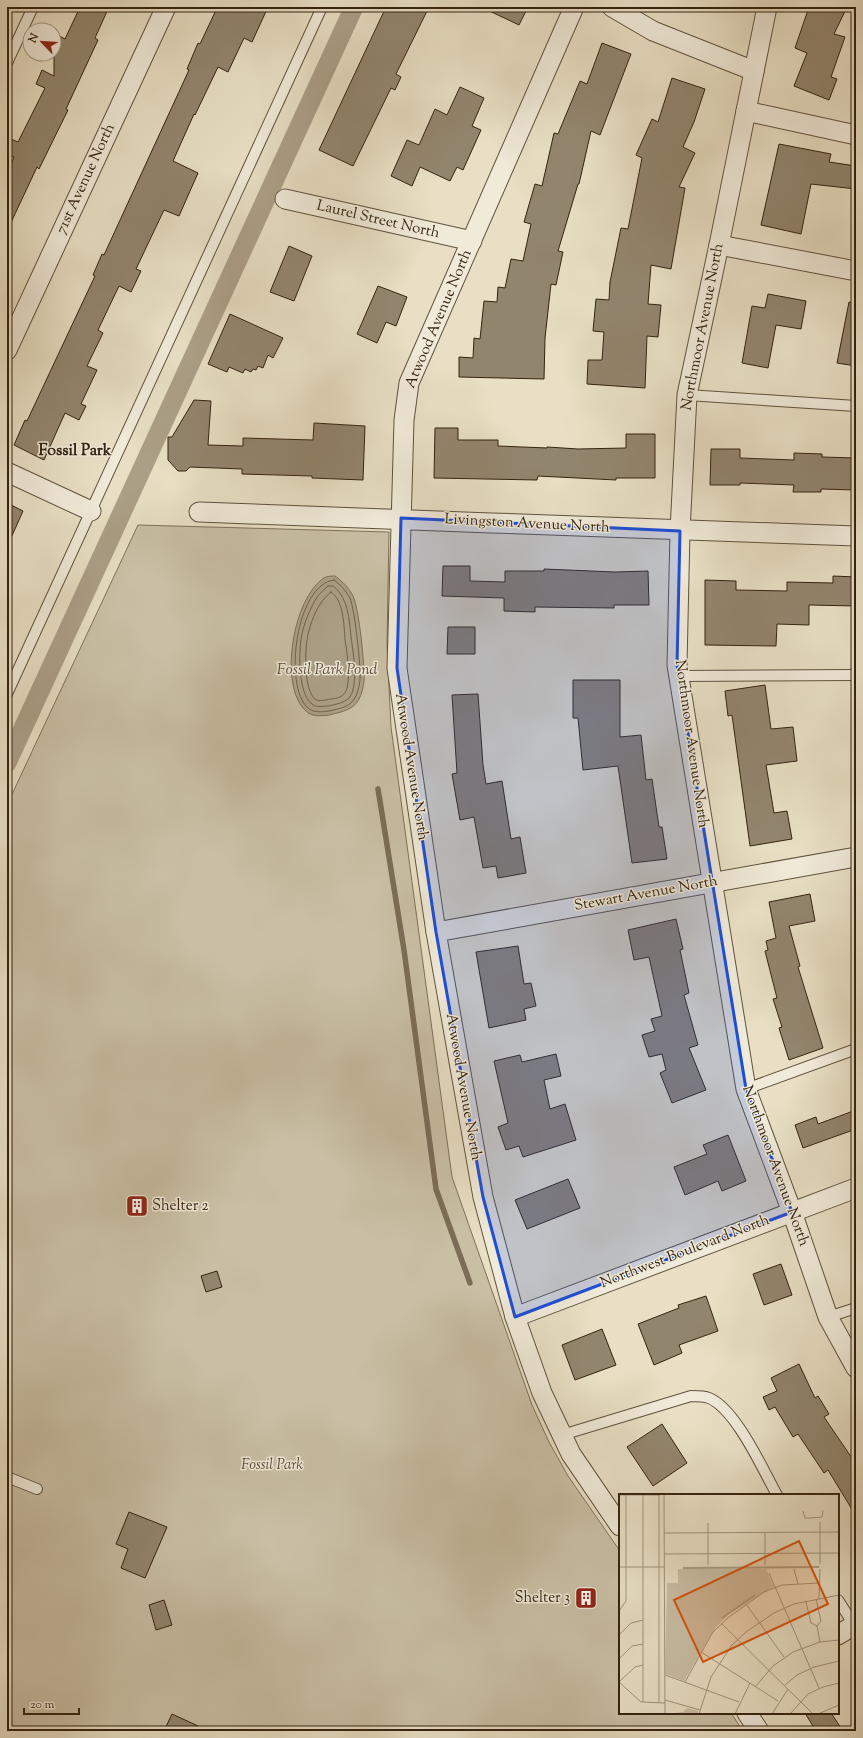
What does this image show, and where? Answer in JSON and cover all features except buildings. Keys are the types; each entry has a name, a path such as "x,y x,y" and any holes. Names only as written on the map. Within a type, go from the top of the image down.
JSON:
{"street":[{"name":"71st Avenue North","path":"7,350 166,7"},
{"name":"Atwood Avenue North","path":"574,7 409,383 404,420 397,668 436,932 483,1197 515,1317 542,1392 571,1454 619,1525"},
{"path":"612,7 653,31 754,71"},
{"name":"Northmoor Avenue North","path":"767,7 687,396 680,531 677,665 746,1089 792,1212 828,1317 856,1368"},
{"path":"746,111 856,135"},
{"name":"Laurel Street North","path":"285,198 472,241"},
{"path":"719,245 856,271"},
{"path":"7,472 91,511"},
{"name":"Livingston Avenue North","path":"199,512 401,518 680,531 856,536"},
{"name":"Stewart Avenue North","path":"436,932 856,857"},
{"name":"Northwest Boulevard North","path":"515,1317 856,1188"},
{"path":"748,1714 759,1731"}],"lane":[{"path":"7,63 33,7"},
{"path":"7,694 322,7"},
{"path":"687,396 856,406"},
{"path":"678,676 856,675"},
{"path":"746,1089 856,1049"},
{"path":"828,1317 856,1308"},
{"path":"562,1435 691,1396 709,1398 724,1408 743,1433 777,1494"},
{"path":"7,1477 37,1489"},
{"path":"839,1603 849,1628"}],"highlighted area":[{"path":"401,518 680,531 677,665 746,1089 792,1212 515,1317 483,1197 436,932 397,668"}],"green space":[{"name":"Fossil Park","path":"138,525 389,532 387,645 391,727 452,1177 532,1405 549,1442 568,1476 619,1550 619,1714 732,1714 743,1731 7,1731 7,805"}],"water":[{"name":"Fossil Park Pond","path":"328,576 335,576 348,588 355,603 364,664 364,681 362,692 355,705 335,714 317,716 308,713 297,699 291,663 293,643 297,622 304,604 313,588 324,578"}],"waterway":[{"path":"7,763 354,7"},
{"path":"378,789 404,950 436,1189 470,1283"}],"place":[{"name":"Shelter 2","path":"137,1206"},
{"name":"Shelter 3","path":"586,1598"}],"district":[{"name":"Fossil Park","path":"75,451"}]}
